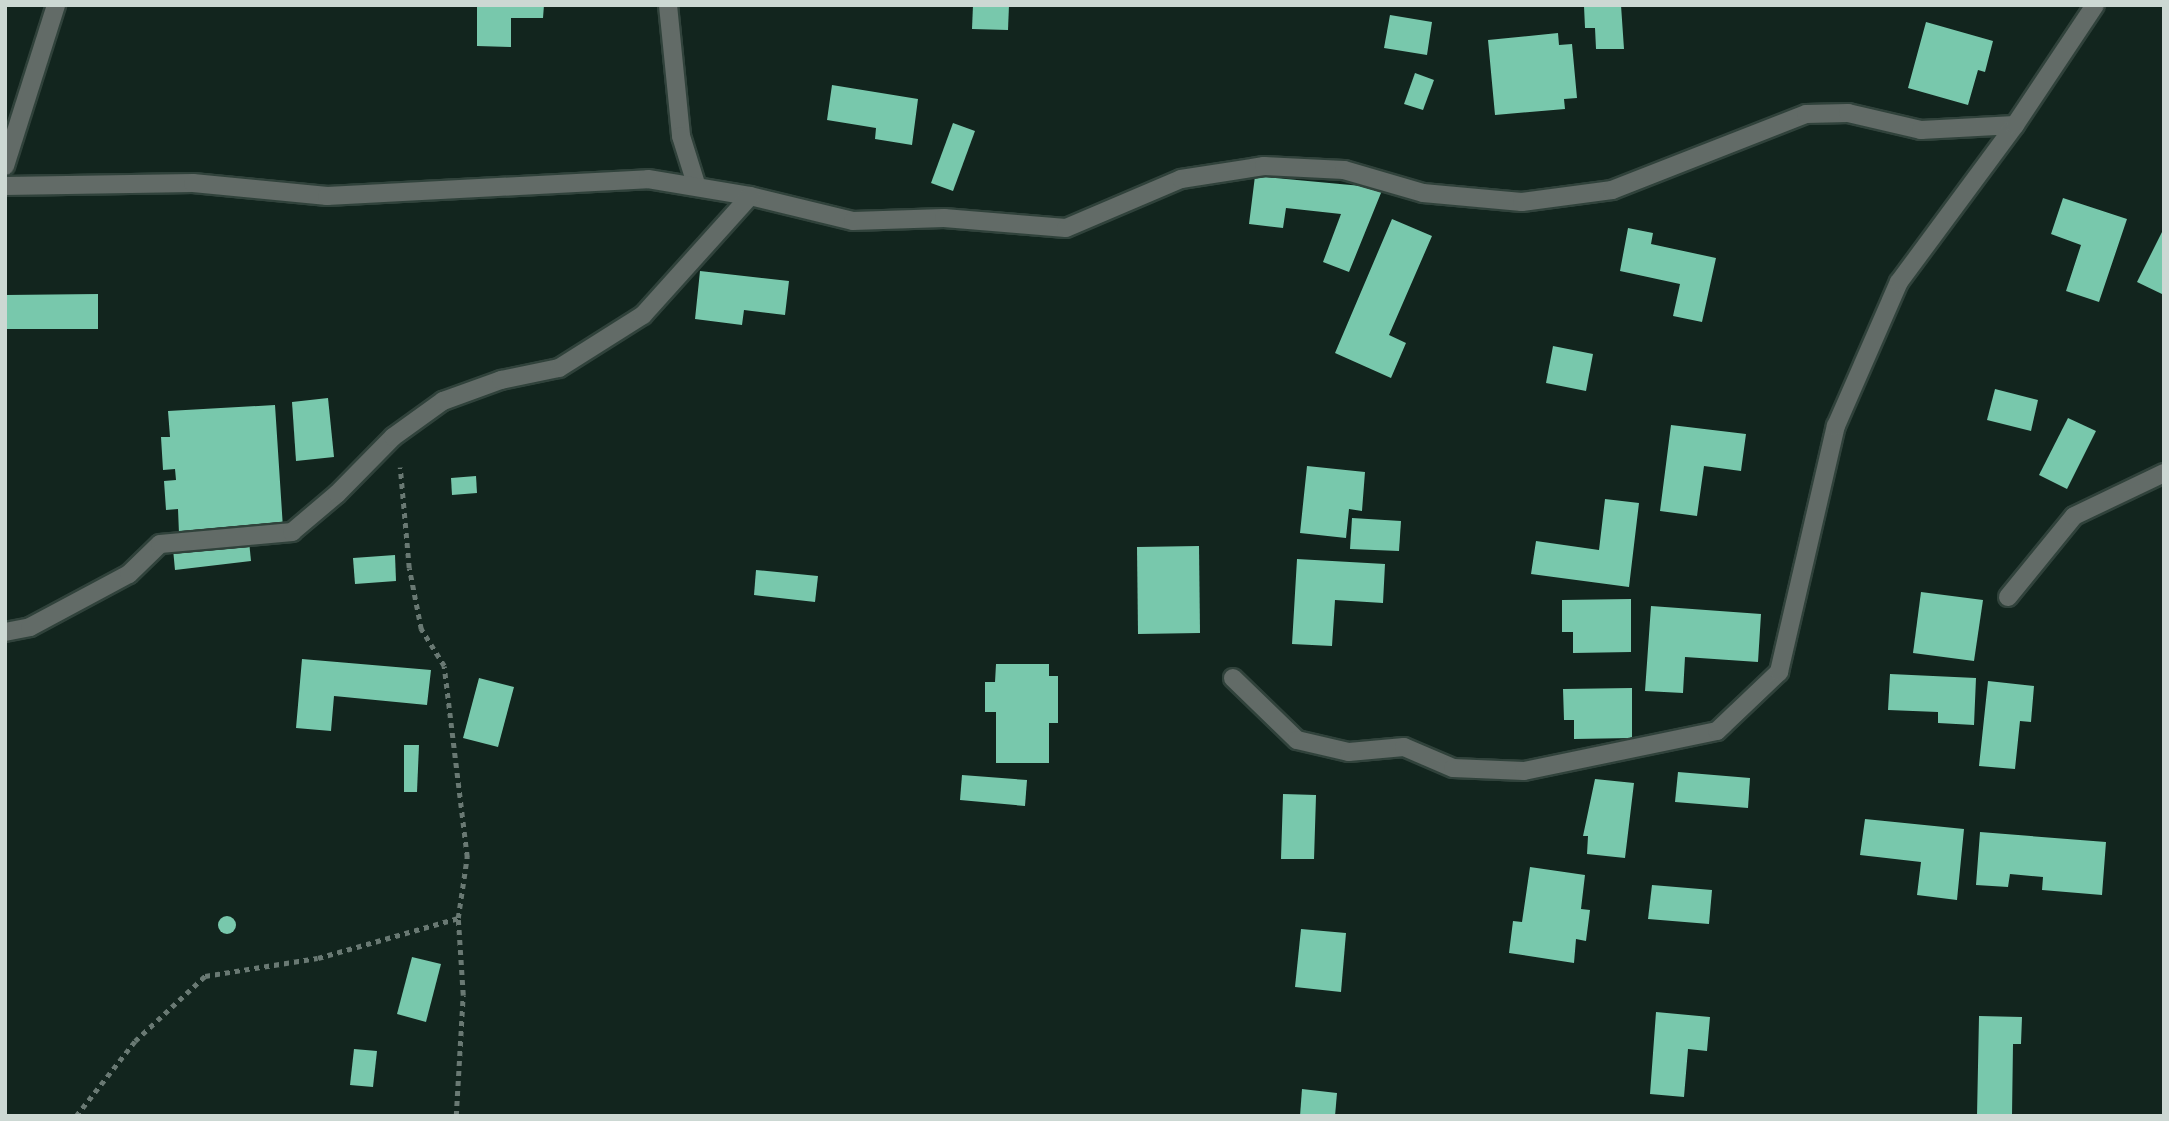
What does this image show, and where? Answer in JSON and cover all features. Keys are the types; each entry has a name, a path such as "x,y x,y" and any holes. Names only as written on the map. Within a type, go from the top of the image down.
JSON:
{"street":[{"path":"5,166 56,5"},
{"path":"668,5 681,136 697,187"},
{"path":"1233,678 1297,740 1349,752 1404,747 1453,768 1524,771 1717,732 1779,672 1836,426 1899,282 2015,125 2095,5"},
{"path":"5,186 194,183 327,196 542,182 648,179 750,196 853,221 944,218 1066,228 1181,179 1264,166 1344,170 1423,192 1522,202 1612,190 1806,114 1847,113 1921,130 2015,125"},
{"path":"5,632 30,627 129,574 160,544 292,533 337,495 393,437 443,401 501,380 559,368 599,346 643,314 672,287 750,196"},
{"path":"2008,597 2074,516 2164,473"}],"path":[{"path":"393,437 404,489 409,568 421,629 444,666 467,857 458,918 463,995 456,1116"},
{"path":"76,1116 135,1041 205,976 318,958 458,918"}],"building":[{"path":"477,5 544,5 543,18 511,18 511,47 477,46"},
{"path":"973,5 1009,5 1008,30 972,29"},
{"path":"1621,5 1624,49 1596,49 1595,28 1585,28 1584,6"},
{"path":"1390,15 1432,22 1427,55 1384,48"},
{"path":"1926,22 1993,41 1985,72 1978,70 1968,105 1908,88"},
{"path":"1558,33 1559,45 1572,44 1577,98 1564,99 1565,109 1495,115 1488,40"},
{"path":"1415,73 1434,80 1423,110 1404,104"},
{"path":"832,85 918,99 912,145 875,139 876,128 827,120"},
{"path":"953,123 975,131 953,191 931,183"},
{"path":"1255,176 1383,188 1349,272 1323,262 1341,214 1286,208 1283,228 1249,224"},
{"path":"2063,198 2127,219 2099,302 2066,291 2081,245 2051,234"},
{"path":"1392,219 1432,236 1389,335 1406,343 1391,378 1335,353"},
{"path":"1628,228 1653,233 1651,244 1716,258 1702,322 1673,316 1680,284 1620,271"},
{"path":"2164,228 2164,295 2137,282"},
{"path":"700,271 789,281 785,315 744,310 742,325 695,319"},
{"path":"98,294 98,329 5,329 5,295"},
{"path":"1553,346 1593,354 1586,391 1546,383"},
{"path":"1995,389 2038,400 2031,431 1987,420"},
{"path":"328,398 334,457 296,461 292,402"},
{"path":"275,405 283,528 179,534 178,509 166,510 164,481 176,480 175,469 163,470 161,437 170,437 168,411"},
{"path":"2068,418 2096,431 2067,489 2039,475"},
{"path":"1671,425 1746,434 1741,471 1704,466 1697,516 1660,511"},
{"path":"1307,466 1365,472 1362,511 1349,509 1346,538 1300,533"},
{"path":"476,476 477,493 452,495 451,478"},
{"path":"1605,499 1639,503 1629,587 1531,574 1536,541 1599,550"},
{"path":"1352,518 1401,521 1399,551 1350,549"},
{"path":"249,541 251,561 175,570 173,549"},
{"path":"1199,546 1200,633 1138,634 1137,547"},
{"path":"395,555 396,581 355,584 353,558"},
{"path":"1297,559 1385,564 1383,603 1335,600 1332,646 1292,644"},
{"path":"756,570 818,576 815,602 754,595"},
{"path":"1921,592 1983,600 1974,661 1913,653"},
{"path":"1631,599 1631,652 1573,653 1573,632 1562,632 1562,600"},
{"path":"1651,606 1761,614 1758,662 1685,657 1683,693 1645,691"},
{"path":"302,659 431,670 427,705 334,696 331,731 296,728"},
{"path":"996,664 1049,664 1049,676 1058,676 1058,723 1049,723 1049,763 996,763 996,712 985,712 985,682 995,682"},
{"path":"1890,674 1976,678 1974,725 1938,723 1938,712 1888,710"},
{"path":"479,678 514,687 498,747 463,738"},
{"path":"1988,681 2034,686 2031,722 2020,721 2015,769 1979,766"},
{"path":"1632,688 1632,738 1574,739 1574,720 1564,720 1563,689"},
{"path":"404,745 419,745 417,792 404,792"},
{"path":"1678,772 1750,778 1748,808 1675,802"},
{"path":"962,775 1027,780 1025,806 960,800"},
{"path":"1595,779 1634,783 1625,858 1587,854 1588,836 1583,836"},
{"path":"1283,794 1316,795 1314,859 1281,859"},
{"path":"1865,819 1964,829 1957,900 1917,895 1921,862 1860,855"},
{"path":"1980,832 2106,842 2102,895 2042,890 2043,877 2010,874 2008,887 1976,885"},
{"path":"1530,867 1585,875 1581,909 1590,910 1586,941 1576,939 1574,963 1509,953 1513,921 1522,922"},
{"path":"1652,885 1712,890 1709,924 1648,919"},
{"path":"227,916 233,919 236,925 233,931 227,934 221,931 218,925 221,919"},
{"path":"1301,929 1346,933 1341,992 1295,987"},
{"path":"412,957 441,964 426,1022 397,1014"},
{"path":"1656,1012 1710,1017 1707,1051 1688,1049 1684,1097 1650,1094"},
{"path":"1979,1016 2022,1017 2021,1044 2013,1044 2012,1116 1977,1116"},
{"path":"354,1049 377,1051 373,1087 350,1085"},
{"path":"1302,1089 1337,1093 1335,1116 1300,1116"}]}
